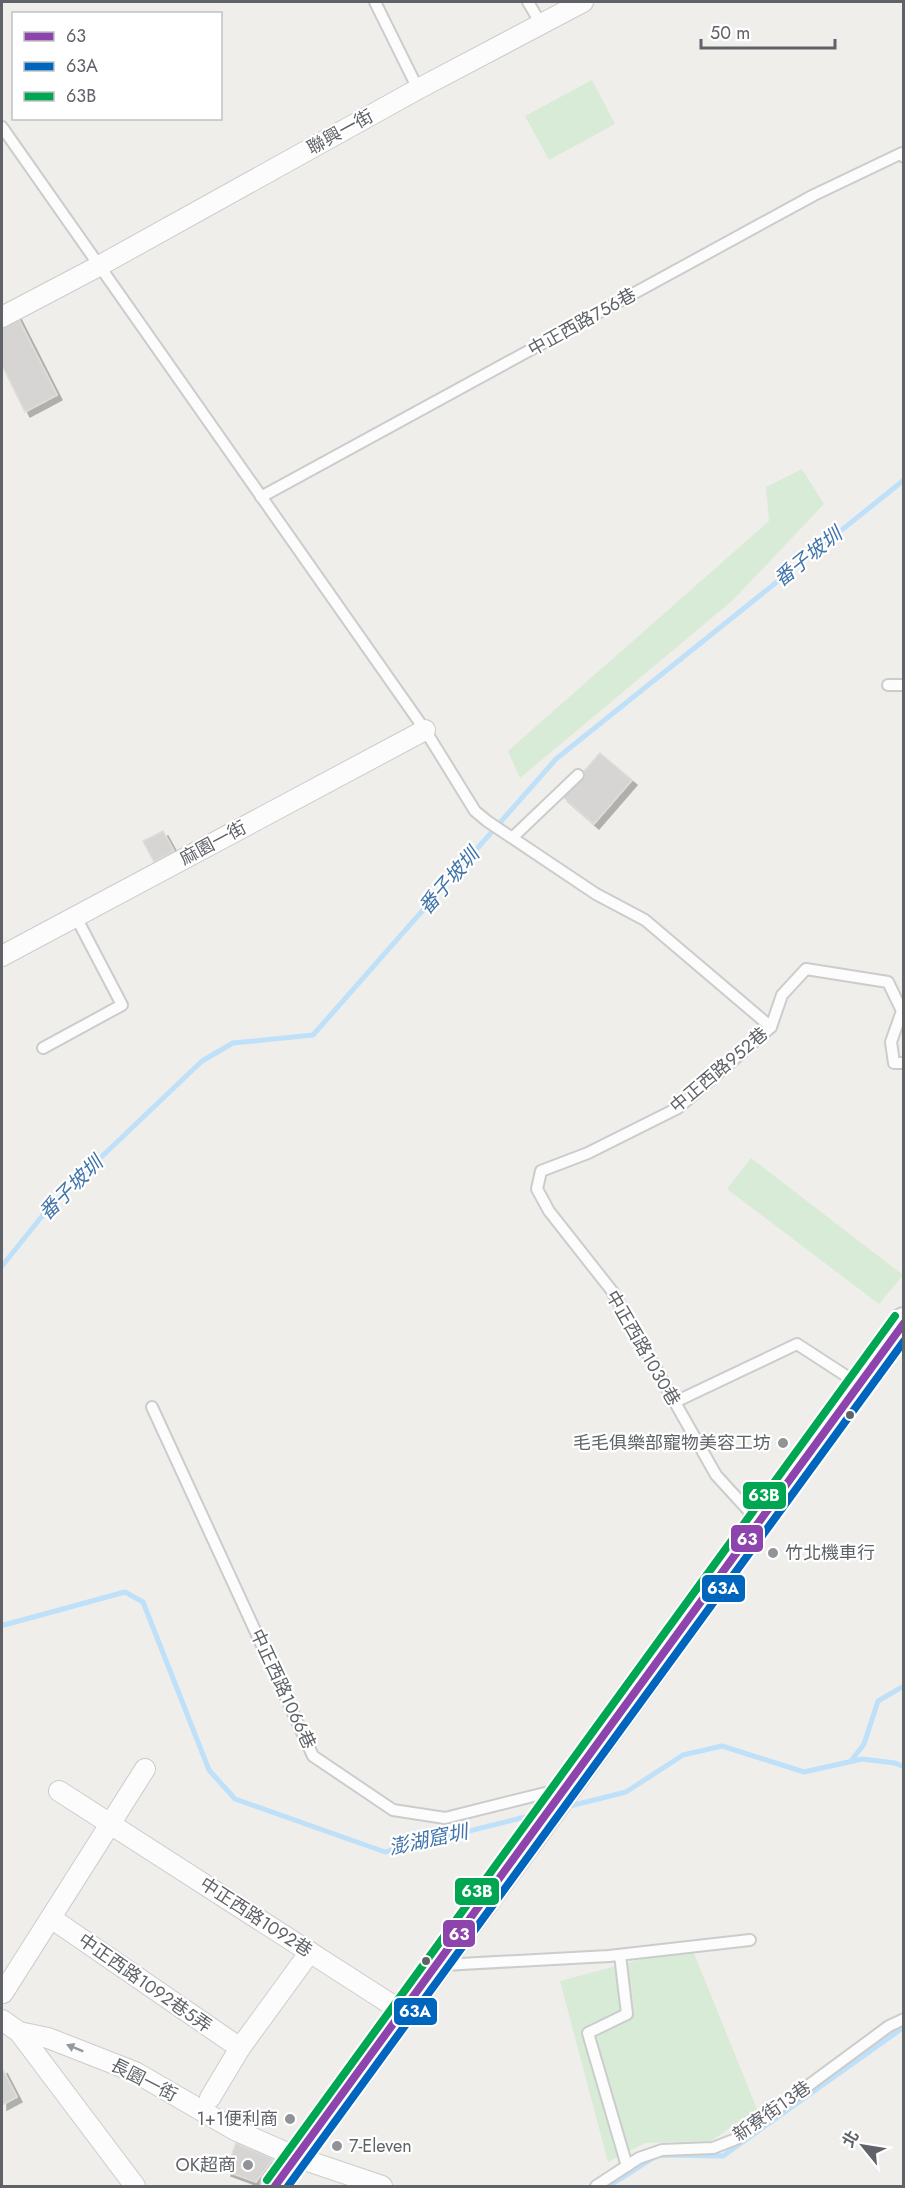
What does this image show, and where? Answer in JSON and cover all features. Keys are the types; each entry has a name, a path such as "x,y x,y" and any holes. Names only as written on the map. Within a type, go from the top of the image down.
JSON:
{"main road":[{"path":"275,2187 903,1322"}],"street":[{"name":"聯興一街","path":"2,317 99,266 418,89 584,2"},
{"name":"麻園一街","path":"2,956 425,730"},
{"path":"3,1993 145,1769"},
{"name":"中正西路1092巷","path":"59,1791 403,2012"},
{"name":"中正西路1092巷5弄","path":"51,1918 240,2048"},
{"path":"210,2098 240,2048 310,1952"},
{"name":"長園一街","path":"2,2020 19,2032 135,2187"},
{"path":"2,2042 19,2032"},
{"name":"長園一街","path":"19,2032 48,2038 135,2072 235,2130 296,2157 382,2187"}],"lane":[{"path":"375,2 418,89"},
{"path":"528,2 541,24"},
{"path":"2,127 425,730 475,811 596,894 645,920 771,1027"},
{"name":"中正西路756巷","path":"261,497 814,195 902,153 903,157"},
{"path":"888,685 903,686"},
{"path":"513,837 578,775"},
{"path":"43,1048 122,1005 76,916"},
{"name":"中正西路952巷","path":"541,1171 588,1153 678,1108 771,1027 782,995 806,969 888,982 902,1011 891,1042 894,1063 903,1063"},
{"name":"中正西路1030巷","path":"541,1171 537,1189 549,1211 612,1292 716,1475 758,1522"},
{"path":"675,1402 797,1344 858,1384"},
{"name":"中正西路1066巷","path":"152,1407 313,1756 393,1810 445,1818 566,1787"},
{"path":"437,1965 620,1955 750,1940"},
{"path":"620,1955 627,2014 588,2033 627,2166"},
{"name":"新寮街13巷","path":"596,2187 639,2158 662,2150 713,2148 736,2139 889,2026 903,2019"}],"green space":[{"path":"592,80 615,124 549,160 525,116"},
{"path":"802,469 824,504 733,600 520,778 508,751 769,521 766,487"},
{"path":"751,1158 903,1275 879,1304 727,1189"},
{"path":"691,1946 757,2109 711,2141 645,2143 608,2162 560,1981"}],"building":[{"path":"16,314 57,395 25,412 2,365 2,322"},
{"path":"600,753 632,780 594,824 562,796"},
{"path":"163,831 174,851 154,862 143,841"},
{"path":"2,2068 17,2097 2,2105"},
{"name":"OK超商","path":"236,2143 273,2159 256,2182 226,2171"}],"waterway":[{"name":"番子坡圳","path":"2,1266 51,1205 202,1061 233,1043 313,1035 556,759 904,480"},
{"name":"澎湖窟圳","path":"2,1624 125,1592 143,1602 209,1770 235,1799 385,1852 533,1815"},
{"path":"851,1761 864,1744 878,1701 904,1686"},
{"name":"澎湖窟圳","path":"566,1807 626,1792 683,1755 722,1746 804,1772 862,1759 895,1763 904,1767"},
{"path":"609,2186 658,2155 723,2156 904,2027"}],"transit line":[{"name":"63B","path":"267,2180 895,1316"},
{"name":"63","path":"275,2186 904,1323"},
{"name":"63A","path":"288,2186 904,1341"}],"place":[{"name":"毛毛俱樂部寵物美容工坊","path":"783,1443"},
{"name":"竹北機車行","path":"773,1553"},
{"name":"1+1便利商","path":"290,2119"},
{"name":"7-Eleven","path":"337,2146"},
{"name":"OK超商","path":"248,2165"}]}
